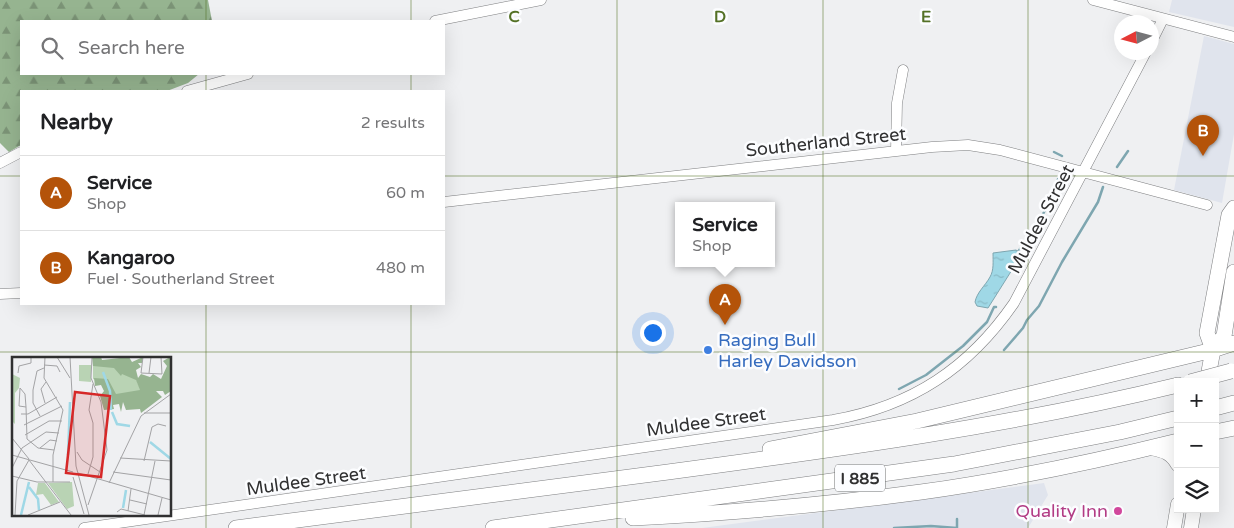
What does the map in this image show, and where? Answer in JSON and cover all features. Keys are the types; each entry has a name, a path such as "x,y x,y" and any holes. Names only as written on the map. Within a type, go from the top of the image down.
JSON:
{"highway":[{"path":"1213,350 1207,333 1229,215 1234,208"},
{"path":"1208,378 1213,350 1224,336 1231,318 1234,272"},
{"path":"703,467 753,452 917,421 1213,350 1234,343"},
{"path":"1206,378 1233,371"},
{"name":"I 885","path":"236,528 703,467 948,432 1094,405 1174,386"},
{"name":"I 885","path":"493,528 954,464 1101,436 1174,419"},
{"path":"1219,431 1234,428"},
{"path":"540,522 668,516 885,497 981,483 1174,442"},
{"path":"1152,448 1174,456"}],"main road":[{"path":"1174,528 1176,513"},
{"path":"1191,528 1193,513"}],"street":[{"path":"440,20 541,0"},
{"path":"1093,0 1234,37"},
{"path":"1159,27 1163,19"},
{"name":"Muldee Street","path":"171,515 833,420 886,406 912,396 950,372 974,352 995,329 1022,289 1142,60"},
{"path":"896,151 896,110 903,70"},
{"path":"191,90 244,75"},
{"name":"Southerland Street","path":"445,202 950,145 978,146 1207,204"},
{"path":"0,163 20,153"},
{"path":"0,294 20,293"},
{"name":"Muldee Street","path":"84,528 167,516"}],"shaded area":[{"path":"1172,0 1234,0 1234,27 1169,12"},
{"path":"1204,36 1234,44 1234,134 1222,203 1174,190"},
{"path":"1044,483 1048,495 1028,528 702,528"}],"green space":[{"path":"0,0 208,0 212,20 20,20 20,75 198,75 188,83 170,90 20,90 20,146 9,152 0,143"}],"water":[{"path":"1016,250 1022,254 988,308 977,306 976,298 992,272 993,253"}],"waterway":[{"path":"1117,167 1128,151"},
{"path":"1054,152 1062,156"},
{"path":"1029,244 1027,243 1054,194 1058,179"},
{"path":"1004,350 1039,306 1062,262 1098,202 1103,187"},
{"path":"1018,252 1027,243"},
{"path":"899,389 926,375 963,346 987,322 994,307 996,307"},
{"path":"957,519 957,528"},
{"path":"894,528 931,526 957,528"}],"place":[{"name":"Kangaroo","path":"1203,156"},
{"name":"Service","path":"725,325"},
{"name":"Raging Bull Harley Davidson","path":"708,350"},
{"name":"Quality Inn","path":"1118,511"}]}
